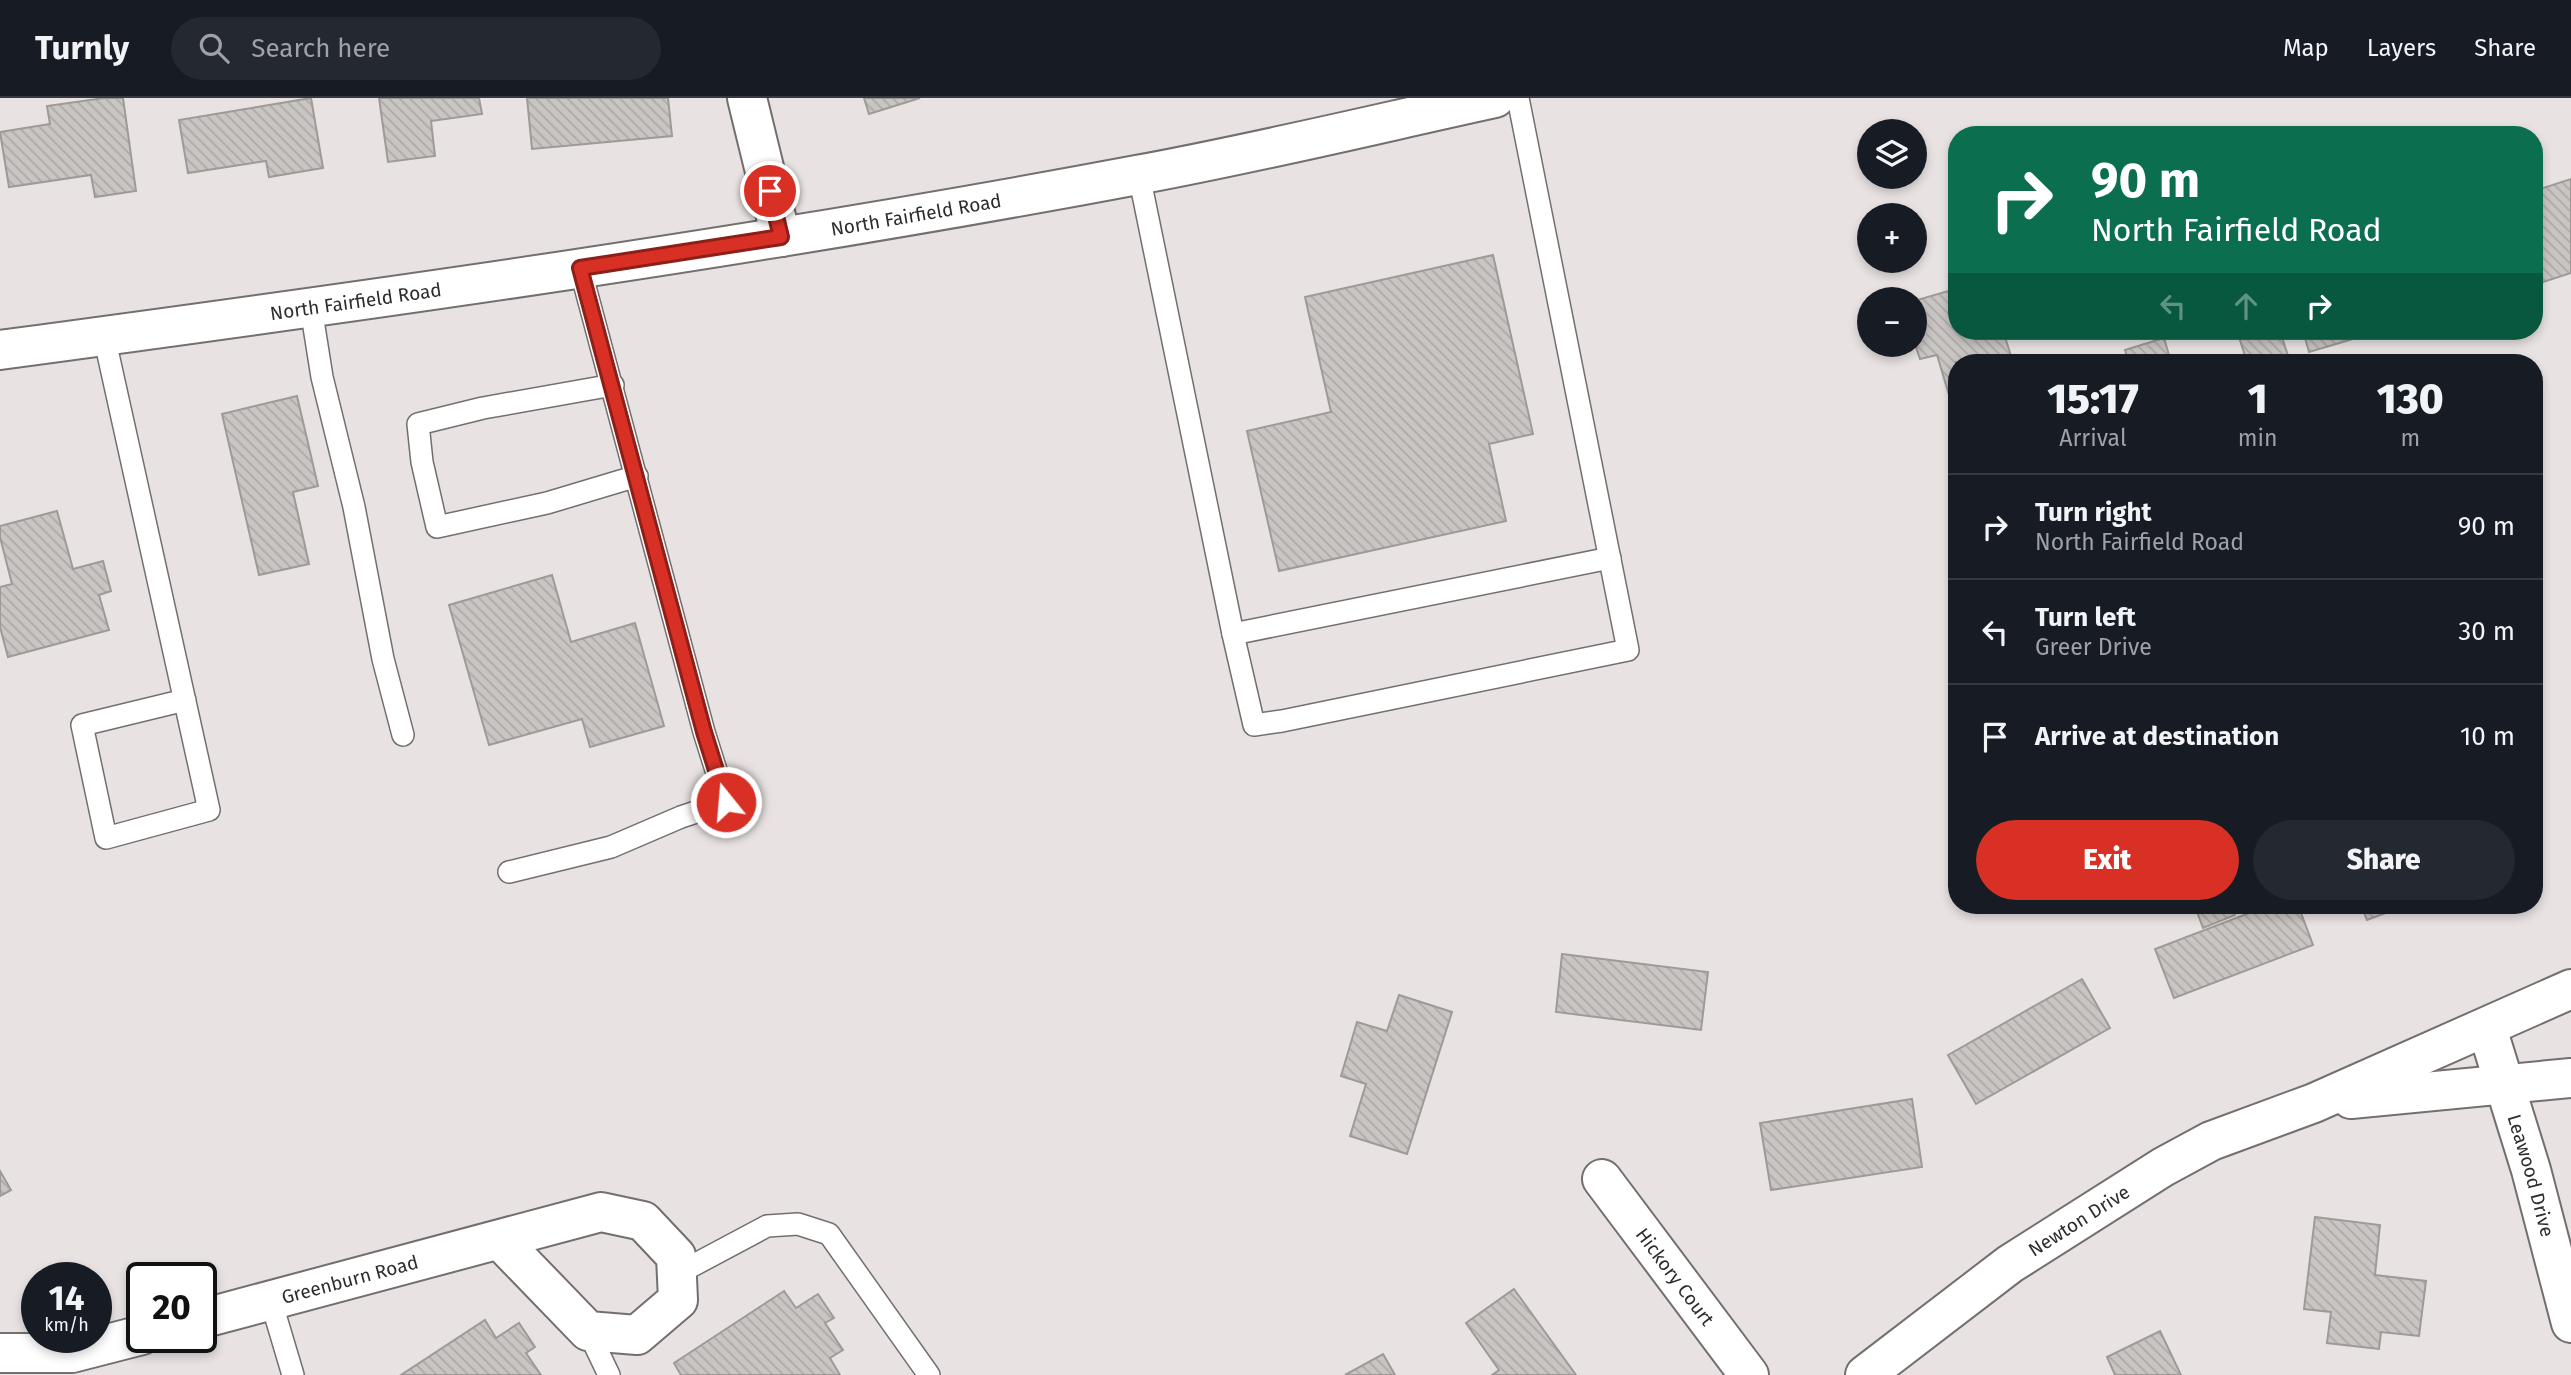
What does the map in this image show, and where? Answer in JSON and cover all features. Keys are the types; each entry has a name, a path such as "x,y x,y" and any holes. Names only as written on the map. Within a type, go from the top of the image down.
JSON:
{"street":[{"path":"747,98 781,237"},
{"name":"North Fairfield Road","path":"0,350 311,308 781,237 1139,175 1494,98"},
{"name":"Newton Drive","path":"1865,1375 2010,1264 2163,1167 2211,1141 2314,1103 2571,989"},
{"name":"Leawood Drive","path":"2487,1028 2531,1170 2571,1324"},
{"name":"Newton Drive","path":"2314,1103 2571,1078"},
{"name":"Hickory Court","path":"1602,1179 1749,1375"},
{"name":"Greenburn Road","path":"217,1315 601,1212 643,1220 676,1255 677,1274"},
{"path":"500,1240 588,1331 637,1335 678,1300 677,1274"},
{"path":"12,1360 72,1353 126,1339"}],"lane":[{"path":"1139,175 1254,725 1296,719 1628,650 1518,98"},
{"path":"509,872 611,847 681,817 726,802 704,732 580,268"},
{"path":"311,308 322,377 354,507 383,659 403,735"},
{"path":"104,336 185,700 209,810 106,838 82,725 185,700"},
{"path":"613,385 483,408 418,424 422,462 437,527 547,503 637,476"},
{"path":"1233,634 1610,558"},
{"path":"677,1274 767,1226 798,1224 828,1234 929,1375"},
{"path":"271,1301 293,1375"},
{"path":"588,1331 609,1375"}],"building":[{"path":"123,98 136,191 95,197 91,175 9,187 0,132 50,124 47,106"},
{"path":"311,98 323,168 269,177 266,161 188,173 179,120"},
{"path":"379,98 479,98 482,114 431,121 435,156 388,162"},
{"path":"527,98 668,98 672,136 532,149"},
{"path":"864,98 920,98 869,114"},
{"path":"2571,179 2571,273 2543,282 2543,188"},
{"path":"1493,255 1533,434 1489,444 1506,521 1279,571 1247,431 1331,412 1305,297"},
{"path":"1948,291 1948,340 2006,340 2010,354 1948,354 1948,392 1937,355 1920,359 1919,357 1927,357 1927,297"},
{"path":"2165,340 2169,354 2126,354 2125,350"},
{"path":"2240,340 2283,340 2287,354 2244,354"},
{"path":"2306,340 2350,340 2309,352"},
{"path":"297,396 318,486 293,492 309,564 259,575 222,414"},
{"path":"57,511 73,569 103,561 111,591 99,595 109,630 8,657 0,627 0,587 12,584 0,537 0,526"},
{"path":"552,575 571,642 635,623 664,726 590,747 582,719 489,745 449,605"},
{"path":"2198,914 2235,914 2235,915 2203,928"},
{"path":"2246,914 2301,914 2313,945 2174,998 2155,949"},
{"path":"2365,914 2383,914 2367,920"},
{"path":"1562,954 1708,972 1701,1030 1556,1012"},
{"path":"2082,979 2110,1028 1976,1104 1948,1055"},
{"path":"1399,995 1452,1012 1407,1154 1350,1136 1366,1084 1341,1076 1357,1022 1387,1031"},
{"path":"1912,1099 1922,1167 1771,1190 1760,1123"},
{"path":"0,1171 11,1190 0,1196"},
{"path":"2315,1217 2380,1225 2375,1275 2426,1281 2419,1336 2381,1332 2379,1349 2327,1343 2331,1312 2304,1309"},
{"path":"1514,1289 1576,1375 1492,1375 1499,1370 1466,1323"},
{"path":"784,1291 796,1308 818,1294 834,1318 825,1323 843,1350 830,1358 840,1375 681,1375 674,1363"},
{"path":"485,1320 496,1338 519,1323 535,1347 526,1353 541,1375 401,1375"},
{"path":"2160,1331 2181,1375 2115,1375 2107,1357"},
{"path":"1383,1354 1395,1375 1345,1375"}],"route":[{"path":"726,802 704,732 580,268 781,237 770,191"}]}
